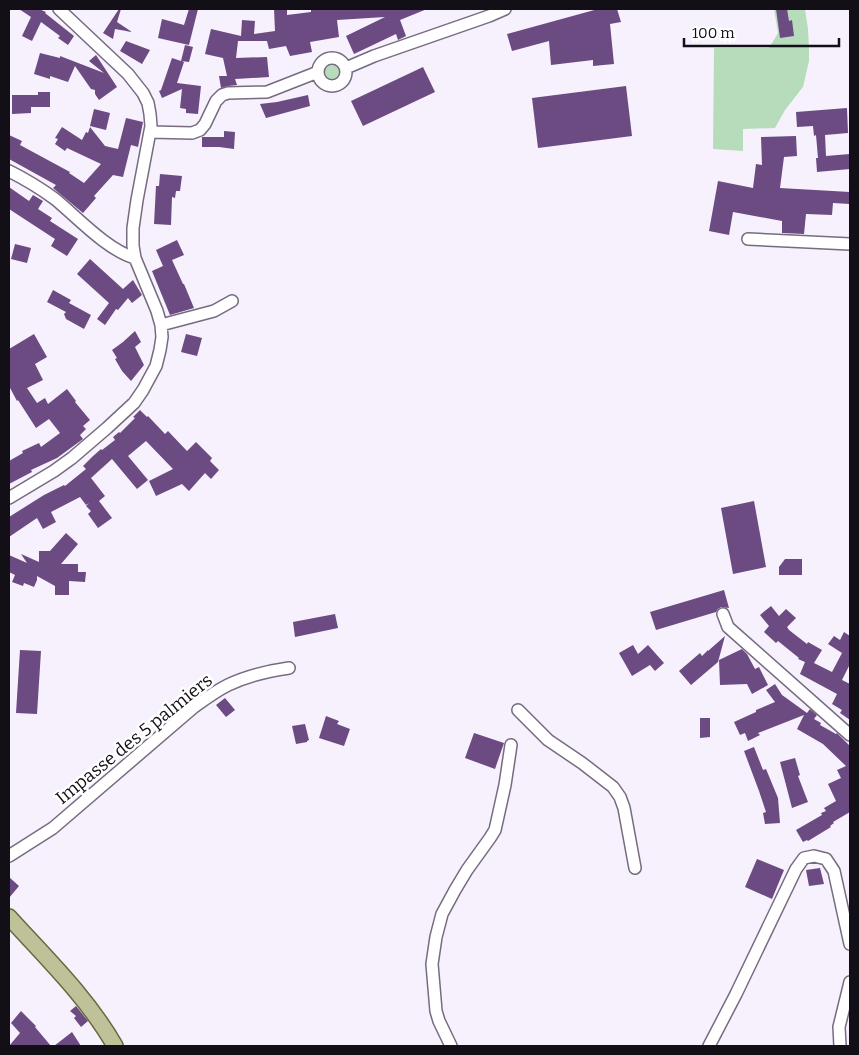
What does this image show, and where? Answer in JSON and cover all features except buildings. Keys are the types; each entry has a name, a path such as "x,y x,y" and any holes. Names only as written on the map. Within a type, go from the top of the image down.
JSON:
{"main road":[{"path":"9,917 79,994 94,1013 115,1046"}],"street":[{"path":"9,498 72,458 134,403 156,366 162,337 161,325 132,246 137,200 150,132 148,103 128,74 59,9"},
{"path":"346,68 374,56 505,9"},
{"path":"328,59 337,59 346,68 345,78 334,87 325,85 318,77 320,64 328,59"},
{"path":"150,132 192,133 200,130 205,124 216,101 222,95 228,93 267,92 318,72"},
{"path":"9,171 47,193 107,243 135,258"},
{"path":"748,239 850,244"},
{"path":"161,325 214,312 232,301"},
{"path":"723,614 728,627 850,735"},
{"name":"Impasse des 5 palmiers","path":"9,856 53,828 194,707 215,692 227,685 256,675 289,668"},
{"path":"518,710 548,740 582,763 612,787 620,797 636,868"},
{"path":"451,1046 436,1011 432,964 436,937 442,914 455,890 495,830 505,785 511,745"},
{"path":"708,1046 736,994 796,869 804,858 814,856 826,859 834,871 850,944"},
{"path":"840,1046 839,1027 850,982"}],"green space":[{"path":"774,9 805,9 809,61 803,87 785,110 775,128 743,129 743,151 713,149 714,48 769,48 778,33"},
{"path":"333,65 340,68 343,75 340,82 333,85 326,82 323,75 326,68"}]}
